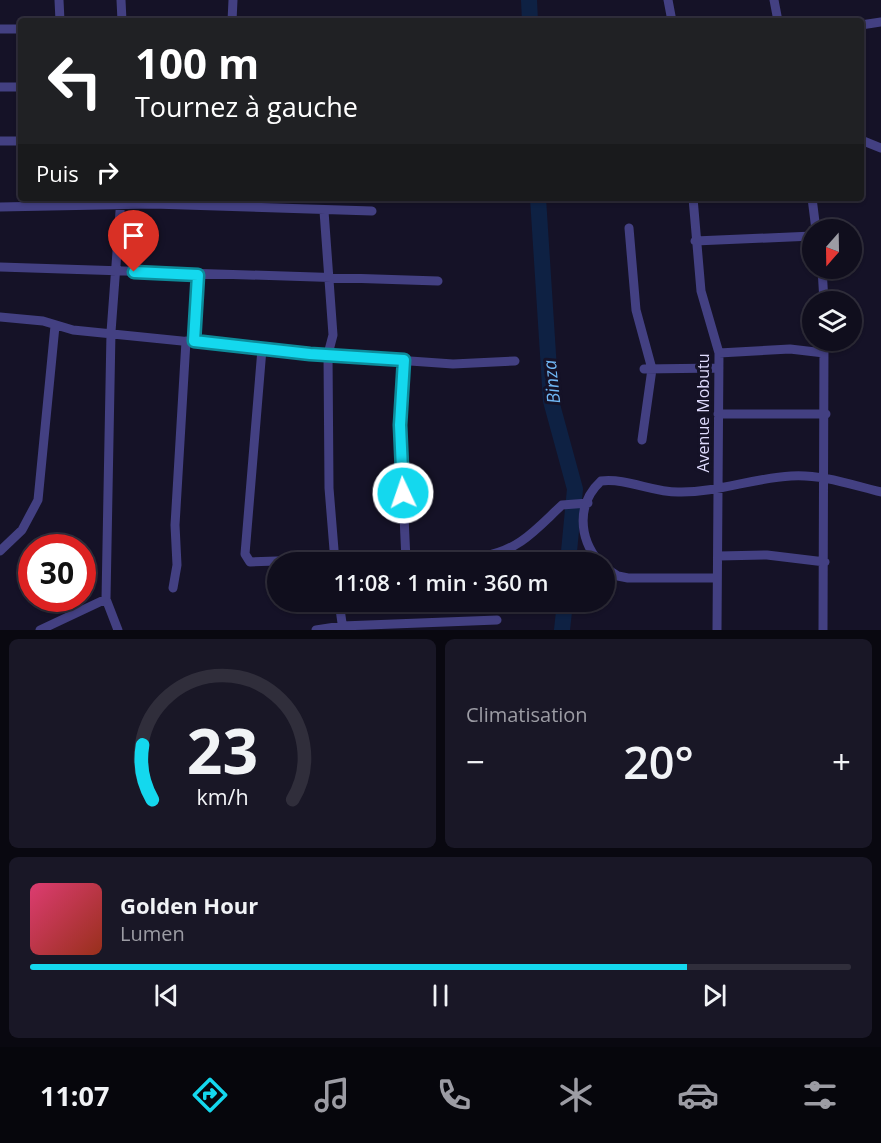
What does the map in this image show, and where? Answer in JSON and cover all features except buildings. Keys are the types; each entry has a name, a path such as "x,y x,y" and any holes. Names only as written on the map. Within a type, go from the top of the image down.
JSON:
{"street":[{"path":"59,0 60,18"},
{"path":"121,0 122,18"},
{"path":"232,18 233,0"},
{"path":"668,0 671,18"},
{"path":"774,0 777,18"},
{"path":"864,25 881,22"},
{"path":"0,29 18,30"},
{"path":"0,87 18,87"},
{"path":"0,141 18,141"},
{"path":"864,141 881,148"},
{"path":"118,630 106,599 111,332 121,201"},
{"path":"0,207 121,201 324,211 372,211"},
{"name":"Avenue Mobutu","path":"693,201 701,291 719,353 717,630"},
{"path":"812,201 815,219"},
{"path":"324,211 333,335 328,354 329,488 334,552"},
{"path":"629,228 636,310 648,369 642,440"},
{"path":"695,242 802,237"},
{"path":"0,267 198,275 438,280"},
{"path":"173,588 177,565 175,525 190,341 198,275"},
{"path":"0,317 37,320 55,326 262,350 453,364 515,361"},
{"path":"0,551 22,530 38,500 55,326"},
{"path":"262,350 246,557 255,562 267,562"},
{"path":"719,353 790,350 824,353 826,414 823,630"},
{"path":"404,360 400,425 406,552"},
{"path":"648,369 719,368"},
{"path":"718,414 826,414"},
{"path":"591,552 586,545 582,520 585,502 602,481 615,480 679,492 793,476 824,478 881,492"},
{"path":"500,552 512,549 532,535 562,504 585,502"},
{"path":"719,556 766,555 825,562"},
{"path":"615,574 628,578 716,579"},
{"path":"40,630 106,599"},
{"path":"341,612 343,628"},
{"path":"316,630 497,620"}],"waterway":[{"name":"Binza","path":"529,0 530,18"},
{"name":"Binza","path":"538,201 551,401 575,489 569,552"},
{"name":"Binza","path":"562,630 564,612"}],"route":[{"path":"134,272 198,275 194,341 262,350 404,360 400,397 403,493"}]}
